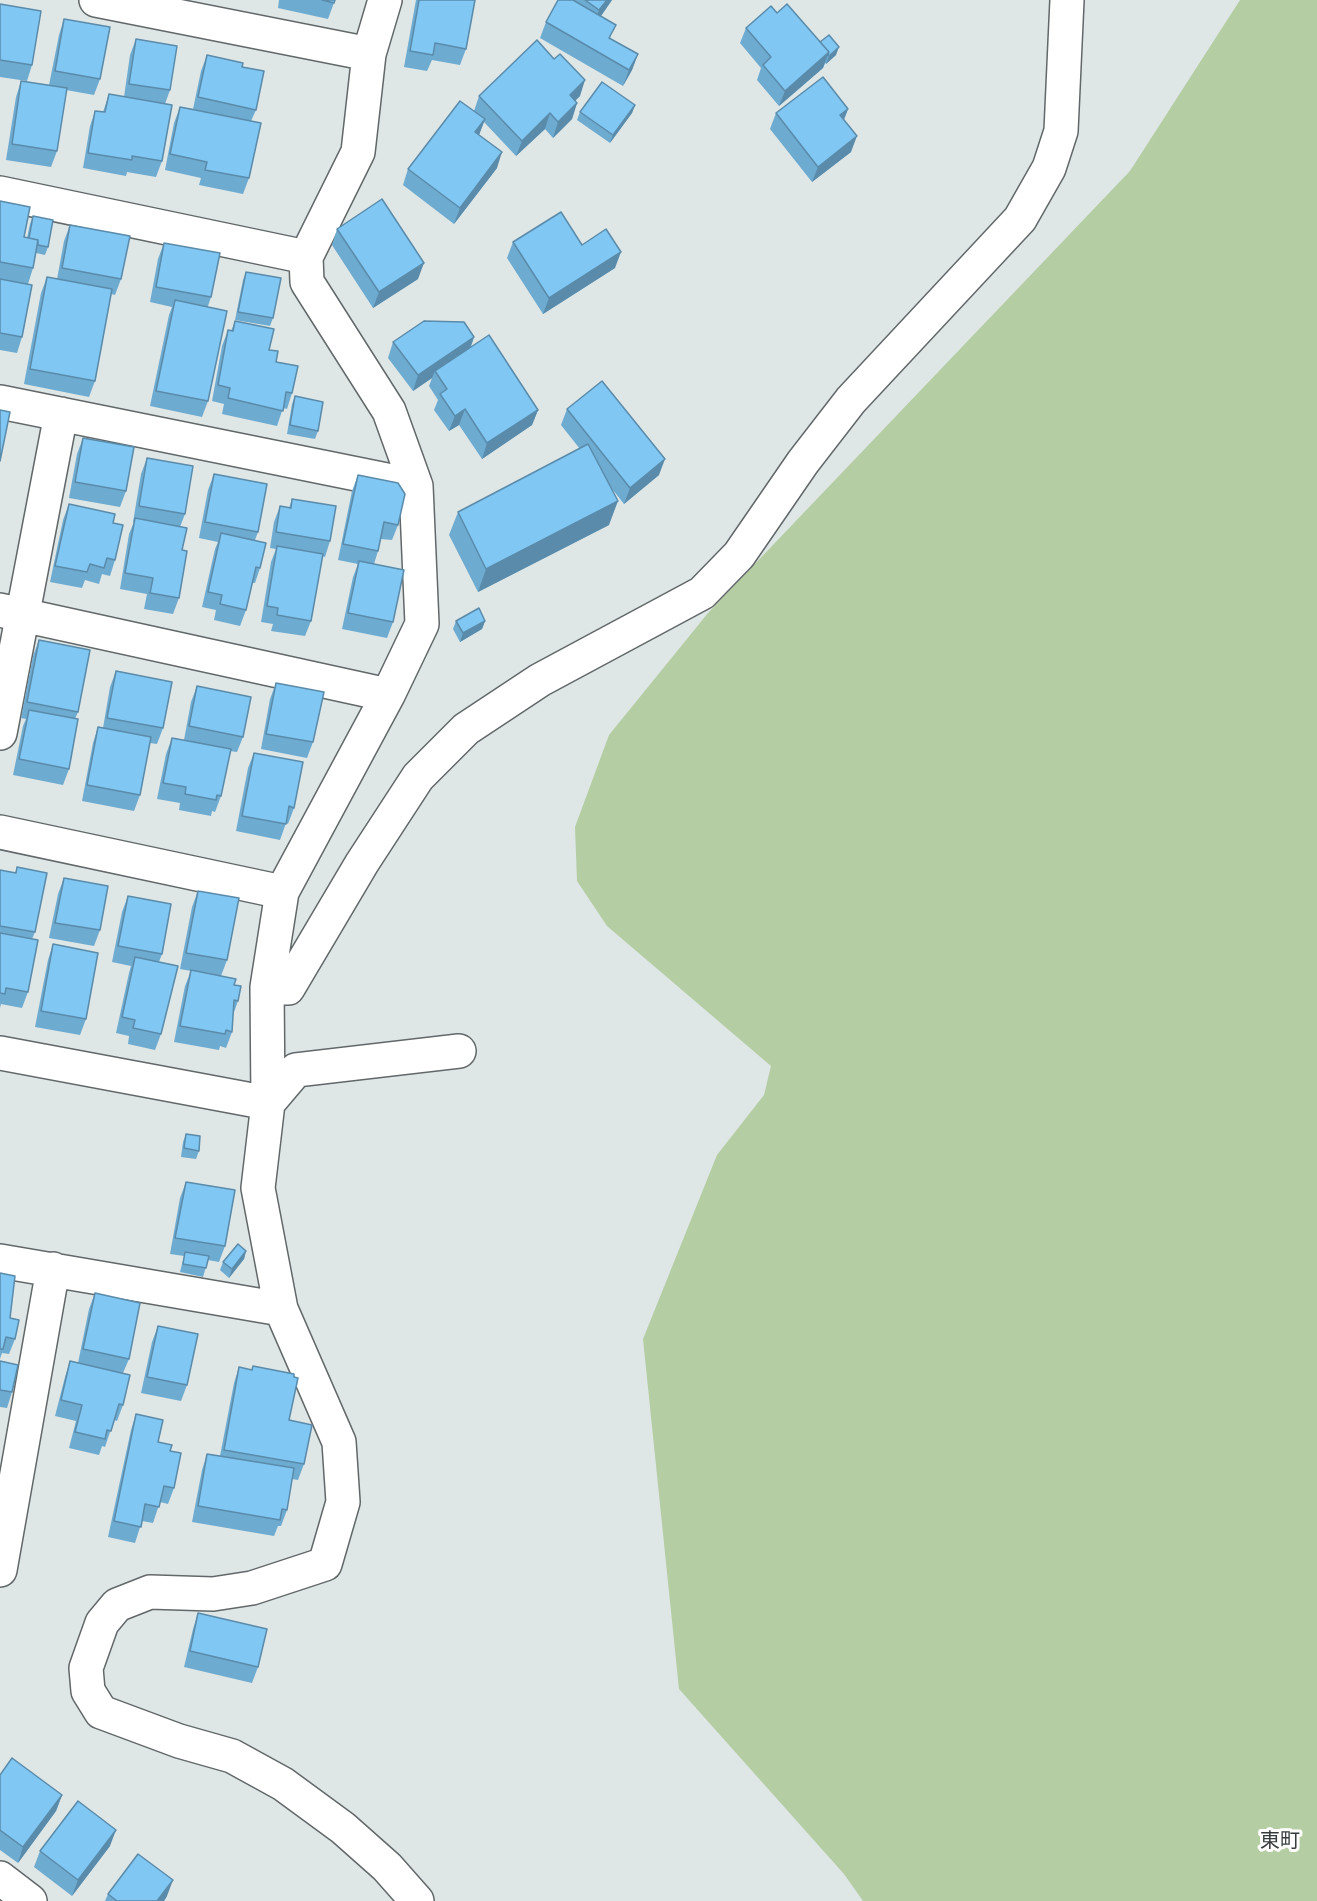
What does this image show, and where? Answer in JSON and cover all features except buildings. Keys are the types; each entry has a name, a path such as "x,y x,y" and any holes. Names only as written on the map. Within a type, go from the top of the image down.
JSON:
{"street":[{"path":"96,0 369,54"},
{"path":"385,0 369,54 358,152 306,256 307,282 389,411 416,486 422,624 388,694 282,892 267,987 268,1103 258,1188 281,1309 339,1442 343,1502 325,1564 252,1587 213,1594 150,1592 117,1605 102,1623 86,1668 88,1691 101,1712 179,1741 232,1756 283,1784 343,1828 387,1867 417,1901"},
{"path":"267,987 288,988 362,863 418,777 466,729 531,686 702,593 739,555 803,462 850,400 1020,219 1049,168 1061,131 1067,0"},
{"path":"0,193 306,256"},
{"path":"0,402 416,486"},
{"path":"0,733 12,613 62,414"},
{"path":"12,613 388,694"},
{"path":"0,832 282,892"},
{"path":"268,1103 296,1070 459,1051"},
{"path":"0,1053 268,1103"},
{"path":"0,1261 281,1309"},
{"path":"0,1570 9,1471 53,1269"},
{"path":"0,1878 30,1901"}],"green space":[{"path":"1240,0 1317,0 1317,1901 863,1901 844,1874 679,1689 643,1339 717,1155 764,1095 771,1066 607,926 577,881 575,827 609,735 708,613 1130,171"}],"district":[{"name":"東町","path":"1280,1841"}]}
